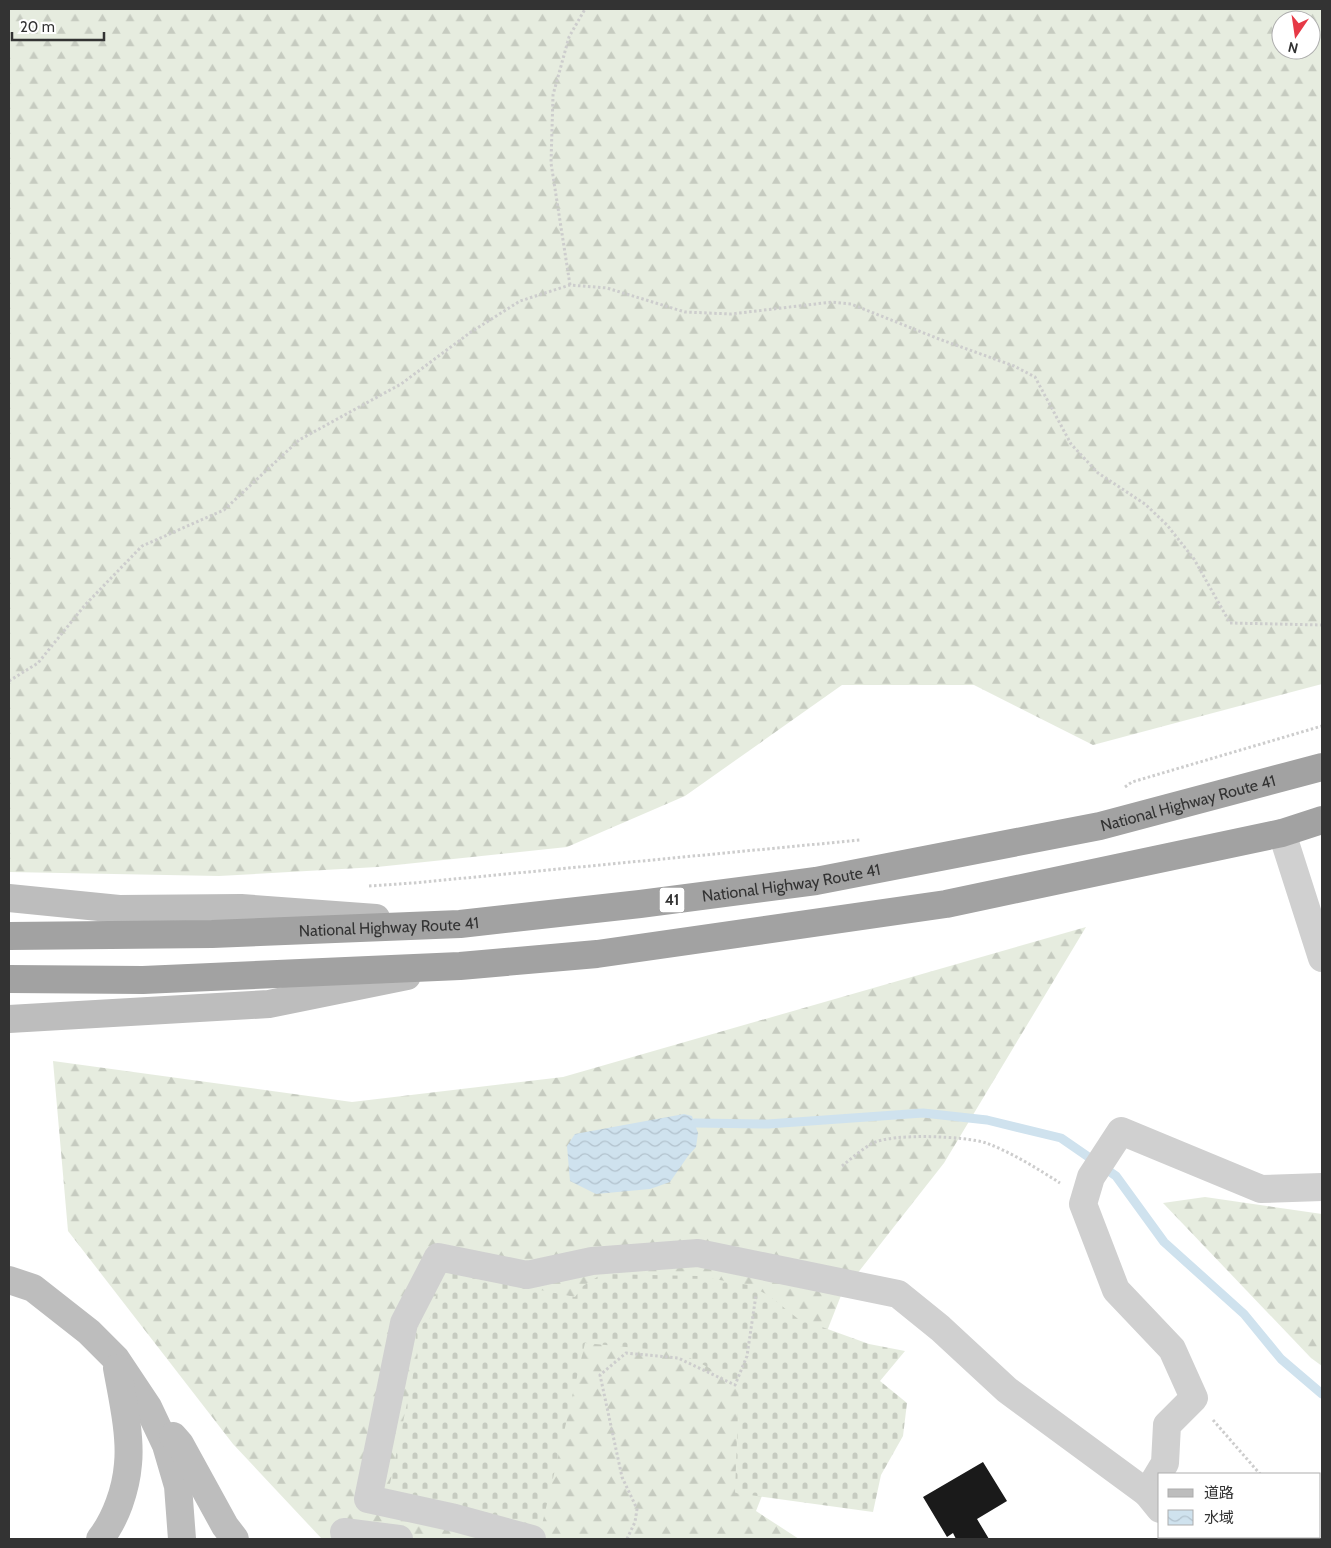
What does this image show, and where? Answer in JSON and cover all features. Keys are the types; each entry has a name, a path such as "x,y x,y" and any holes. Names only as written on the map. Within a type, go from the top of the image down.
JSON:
{"highway":[{"name":"National Highway Route 41","path":"9,936 212,934 460,924 640,904 816,881 1100,826 1322,766"},
{"path":"9,979 143,980 460,966 597,954 946,904 1282,833 1322,820"}],"main road":[{"path":"9,898 119,909 240,908 460,924"},
{"path":"9,1019 269,1004 460,966"},
{"path":"9,1280 33,1288 88,1332 116,1359 148,1407 180,1444 225,1526 235,1539"},
{"path":"100,1539 107,1530 120,1500 128,1464 126,1422 116,1359"},
{"path":"148,1407 152,1439 163,1479 167,1526 166,1539"},
{"path":"148,1407 166,1445 178,1486 182,1539"}],"street":[{"path":"1282,833 1322,958"},
{"path":"1162,1473 1165,1463 1167,1425 1194,1398 1172,1349 1116,1290 1083,1204 1091,1178 1121,1131 1261,1189 1322,1187"},
{"path":"532,1539 455,1518 368,1499 404,1323 438,1257 527,1275 592,1261 698,1253 898,1294 940,1328 1008,1390 1153,1501 1158,1485"},
{"path":"344,1532 399,1539"}],"path":[{"path":"570,285 551,163 553,95 569,37 585,9"},
{"path":"9,681 38,663 85,605 142,546 224,510 299,440 401,384 471,332 520,301 570,285 607,288 685,312 731,314 832,302 851,304 1014,366 1035,377 1070,444 1098,473 1145,504 1167,525 1194,559 1230,623 1322,625"},
{"path":"1124,788 1132,782 1322,726"},
{"path":"366,886 869,839"},
{"path":"842,1166 874,1143 892,1137 940,1137 985,1142 1036,1167 1062,1184 1083,1204"},
{"path":"627,1539 635,1522 637,1509 622,1477 600,1376 626,1354 678,1358 735,1386 747,1356 755,1302 764,1266"},
{"path":"1194,1398 1259,1473"}],"green space":[{"path":"9,9 1322,9 1322,684 1093,745 974,685 842,685 685,796 567,847 377,867 219,876 9,872"},
{"path":"1086,927 944,1163 842,1293 756,1511 799,1539 322,1539 233,1444 68,1231 53,1061 352,1102 563,1077"},
{"path":"1205,1197 1322,1214 1322,1366 1311,1358 1163,1203"},
{"path":"450,1272 575,1297 583,1286 602,1274 697,1276 748,1285 768,1295 797,1318 869,1344 905,1351 880,1381 907,1403 903,1436 881,1475 873,1512 735,1493 739,1383 678,1352 585,1343 541,1529 388,1493 417,1356 415,1329 430,1318 441,1278"}],"water":[{"path":"684,1114 692,1116 698,1133 696,1147 670,1182 650,1189 596,1194 570,1181 567,1146 575,1134"}],"building":[{"path":"983,1462 1007,1501 977,1519 989,1539 956,1539 953,1533 947,1537 923,1497"}],"waterway":[{"path":"695,1123 768,1124 923,1113 987,1120 1061,1138 1116,1176 1164,1242 1244,1314 1281,1359 1322,1394"}]}
